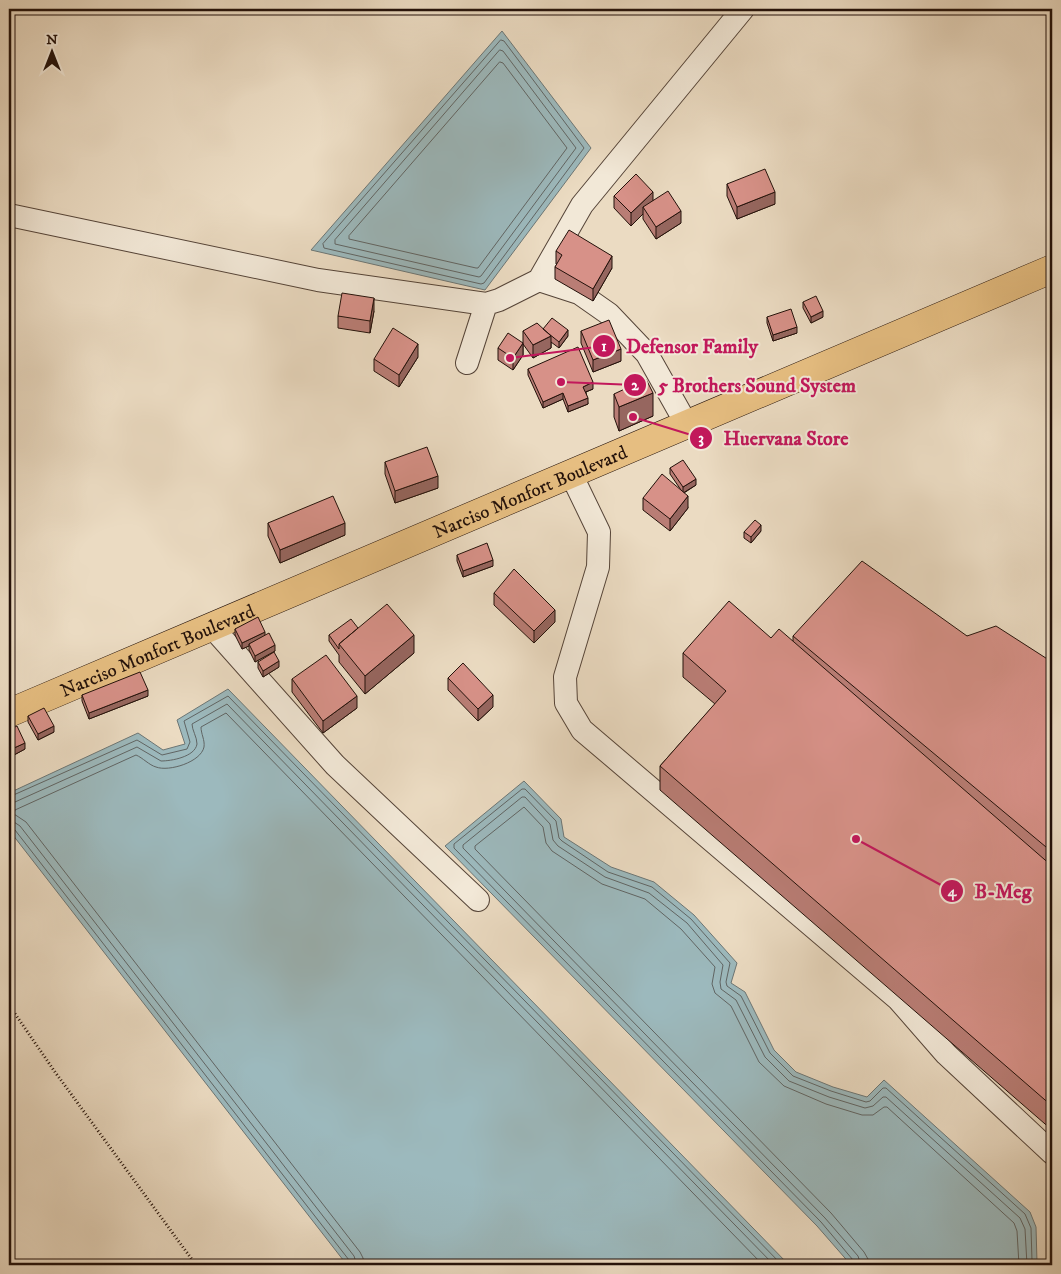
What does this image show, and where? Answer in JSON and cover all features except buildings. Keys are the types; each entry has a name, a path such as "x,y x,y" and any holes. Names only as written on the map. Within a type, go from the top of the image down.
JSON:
{"main road":[{"name":"Narciso Monfort Boulevard","path":"9,713 1052,269"}],"street":[{"path":"9,215 318,280 486,304 499,300 538,280 582,206 743,9"},
{"path":"538,280 578,293 609,314 648,354 687,425"},
{"path":"466,363 486,304"},
{"path":"570,474 599,532 598,566 565,677 566,702 582,730 898,999 946,1054 1052,1153"},
{"path":"212,627 335,765 478,900"}],"path":[{"path":"9,1005 55,1072 196,1265"}],"water":[{"path":"502,31 591,148 485,290 311,250"},
{"path":"228,689 789,1265 347,1265 9,830 9,793 138,733 163,750 185,744 177,720"},
{"path":"524,781 561,819 564,837 611,867 654,882 694,915 737,963 731,983 745,992 774,1050 796,1072 833,1087 867,1097 884,1080 1030,1212 1036,1227 1037,1262 1043,1265 851,1265 817,1226 445,846"}],"place":[{"name":"Defensor Family","path":"510,358"},
{"name":"5 Brothers Sound System","path":"561,382"},
{"name":"Huervana Store","path":"633,417"},
{"name":"B-Meg","path":"856,839"}]}
